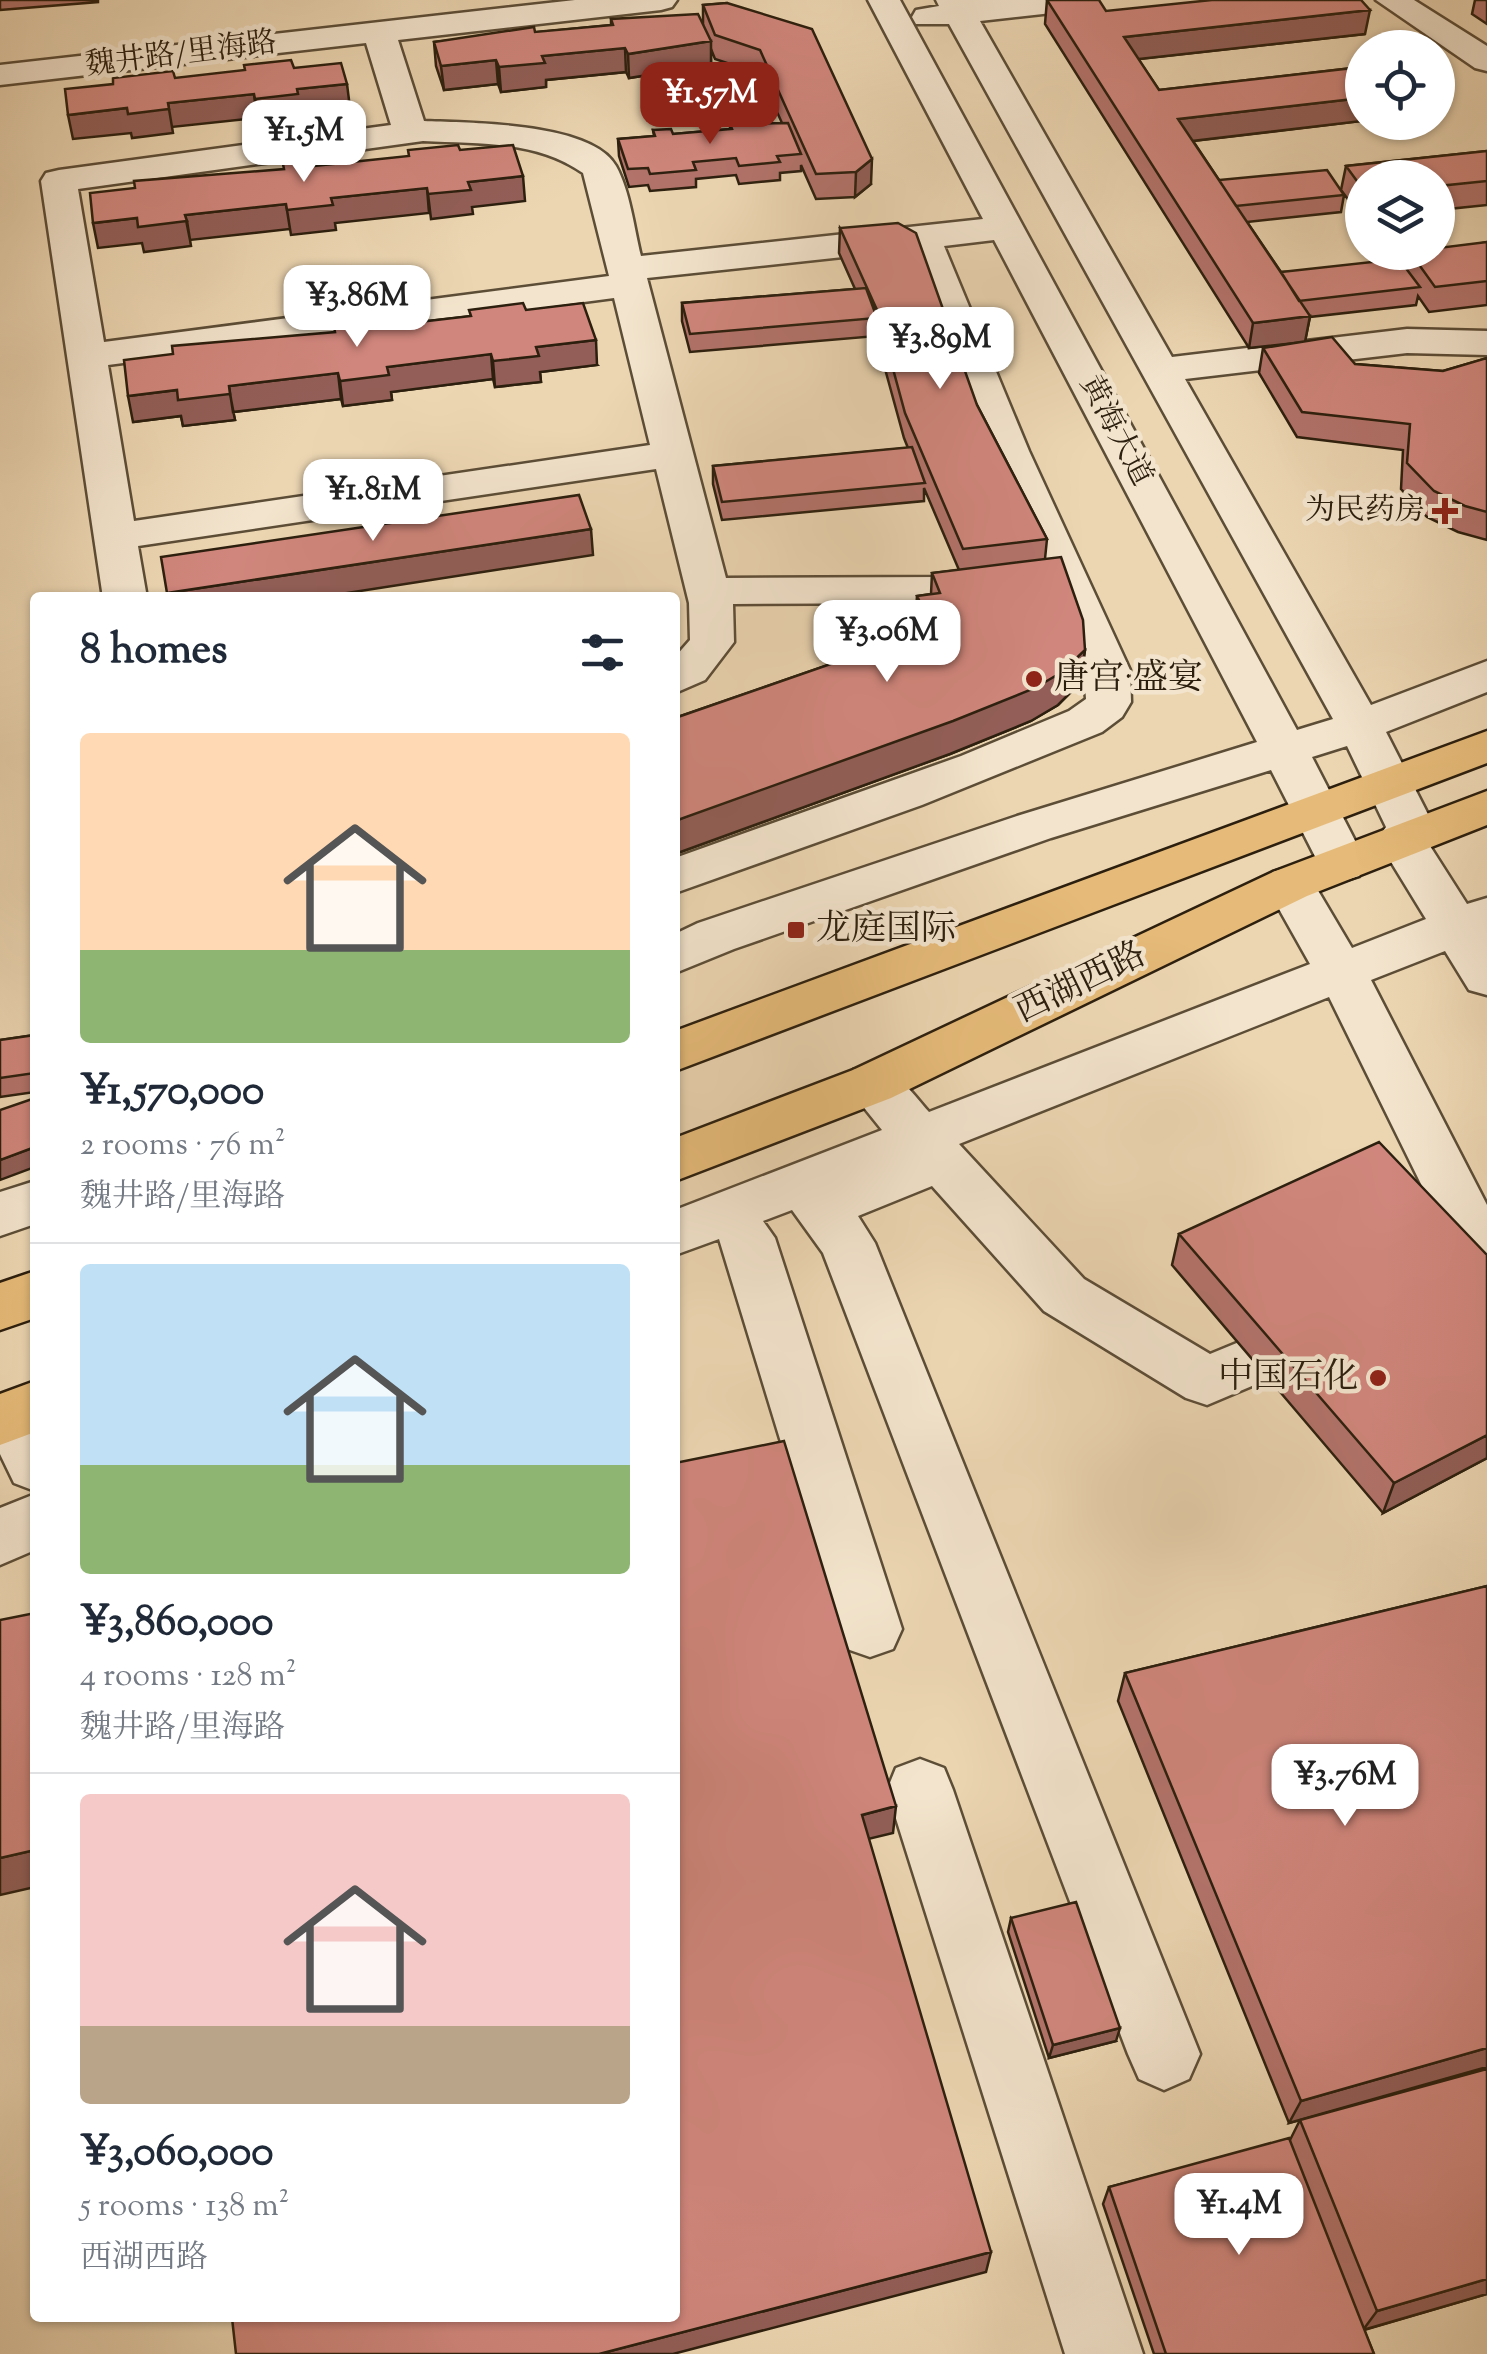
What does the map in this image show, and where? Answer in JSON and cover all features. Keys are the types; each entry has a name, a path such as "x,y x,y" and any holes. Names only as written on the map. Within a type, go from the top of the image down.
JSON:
{"main road":[{"path":"680,1050 1487,746"},
{"name":"西湖西路","path":"680,1158 872,1084 1290,884 1487,807"},
{"path":"0,1307 30,1296"}],"street":[{"name":"魏井路/里海路","path":"0,76 661,0"},
{"path":"890,10 1078,0"},
{"path":"1392,0 1487,61"},
{"name":"黄海大道","path":"956,7 1360,726 1407,837 1471,921 1487,977"},
{"name":"黄海大道","path":"890,10 1342,864"},
{"path":"379,32 411,133"},
{"path":"124,592 59,181 411,133 466,131 524,136 574,150 600,168 708,591 712,642 680,676"},
{"path":"626,266 922,238 1000,218"},
{"path":"87,356 626,266 1000,218"},
{"path":"680,874 999,758 1084,724 1106,709 1111,692 1107,670 1008,451 922,238"},
{"path":"1160,370 1408,341 1487,344"},
{"path":"116,536 674,454"},
{"path":"708,591 942,590 1066,578"},
{"path":"680,953 716,936 1034,827 1360,726 1487,675"},
{"path":"872,1084 1064,1295 1207,1381 1486,1259 1341,974 1290,884"},
{"path":"680,1232 810,1197 932,1150 1471,921"},
{"path":"762,1127 847,1243 1164,2054"},
{"path":"680,1264 748,1238 810,1197"},
{"path":"0,1214 30,1204"},
{"path":"748,1238 870,1629"},
{"path":"0,1487 30,1476"},
{"path":"0,1538 30,1523"},
{"path":"920,1790 1104,2354"}],"building":[{"path":"1047,0 1099,0 1106,11 1212,0 1361,0 1370,10 1124,37 1159,90 1345,69 1345,100 1178,119 1310,316 1253,323"},
{"path":"727,3 812,29 872,159 856,172 816,174 760,50 715,35 703,5"},
{"path":"698,14 711,41 628,54 625,48 542,56 545,63 499,67 496,60 441,66 434,42 534,27 535,32 613,25 611,19"},
{"path":"291,60 294,68 341,63 347,84 297,89 298,94 255,99 254,94 168,103 169,109 128,114 127,108 68,115 65,89 113,84 113,78 173,71 175,78"},
{"path":"788,123 801,154 777,156 780,162 739,166 736,158 693,162 696,170 650,174 648,168 628,169 618,139 655,136 653,130 671,129 673,134 732,129 730,124"},
{"path":"458,145 460,150 513,145 523,176 468,182 471,190 428,194 427,188 331,198 333,205 287,210 286,204 185,215 187,221 138,227 137,218 93,223 90,193 135,188 134,181 284,169 283,164 313,161 313,166 409,156 408,150"},
{"path":"1487,151 1487,181 1455,184 1455,160 1402,160"},
{"path":"1327,170 1344,195 1236,206 1219,180"},
{"path":"898,223 916,233 977,405 1047,539 963,549 905,413 877,310 840,228"},
{"path":"1487,242 1487,281 1435,287 1423,270 1455,270 1455,246"},
{"path":"1345,265 1345,270 1407,270 1420,287 1299,301 1281,272"},
{"path":"866,288 877,318 690,334 682,303"},
{"path":"523,303 526,310 583,303 596,340 536,347 539,356 493,361 491,354 387,367 389,375 340,381 338,373 229,386 230,394 178,400 177,390 128,396 124,360 173,354 172,346 335,332 334,326 366,322 367,328 471,316 469,310"},
{"path":"1332,337 1355,364 1443,371 1487,358 1487,512 1434,491 1407,463 1410,424 1302,412 1263,348"},
{"path":"912,447 925,483 722,502 713,466"},
{"path":"579,495 591,529 174,592 167,592 161,557"},
{"path":"1061,557 1083,620 1085,650 1062,672 1035,688 680,819 680,716 897,641 890,632 950,616 945,604 923,608 917,596 940,593 932,573"},
{"path":"30,1036 30,1074 0,1078 0,1040"},
{"path":"30,1100 30,1149 0,1160 0,1110"},
{"name":"中国石化","path":"1379,1142 1487,1255 1487,1435 1394,1483 1179,1234"},
{"path":"784,1441 896,1806 862,1815 991,2252 599,2354 236,2354 232,2322 680,2322 680,1462"},
{"path":"1487,1586 1487,2048 1301,2101 1125,1673"},
{"path":"30,1614 30,1851 0,1858 0,1620"},
{"path":"1076,1902 1120,2028 1053,2045 1011,1918"},
{"path":"1487,2069 1487,2279 1377,2311 1300,2120"},
{"path":"1289,2138 1374,2354 1166,2354 1109,2187"}],"place":[{"name":"为民药房","path":"1445,511"},
{"name":"唐宫·盛宴","path":"1034,679"},
{"name":"龙庭国际","path":"796,930"},
{"name":"中国石化","path":"1378,1378"}]}
